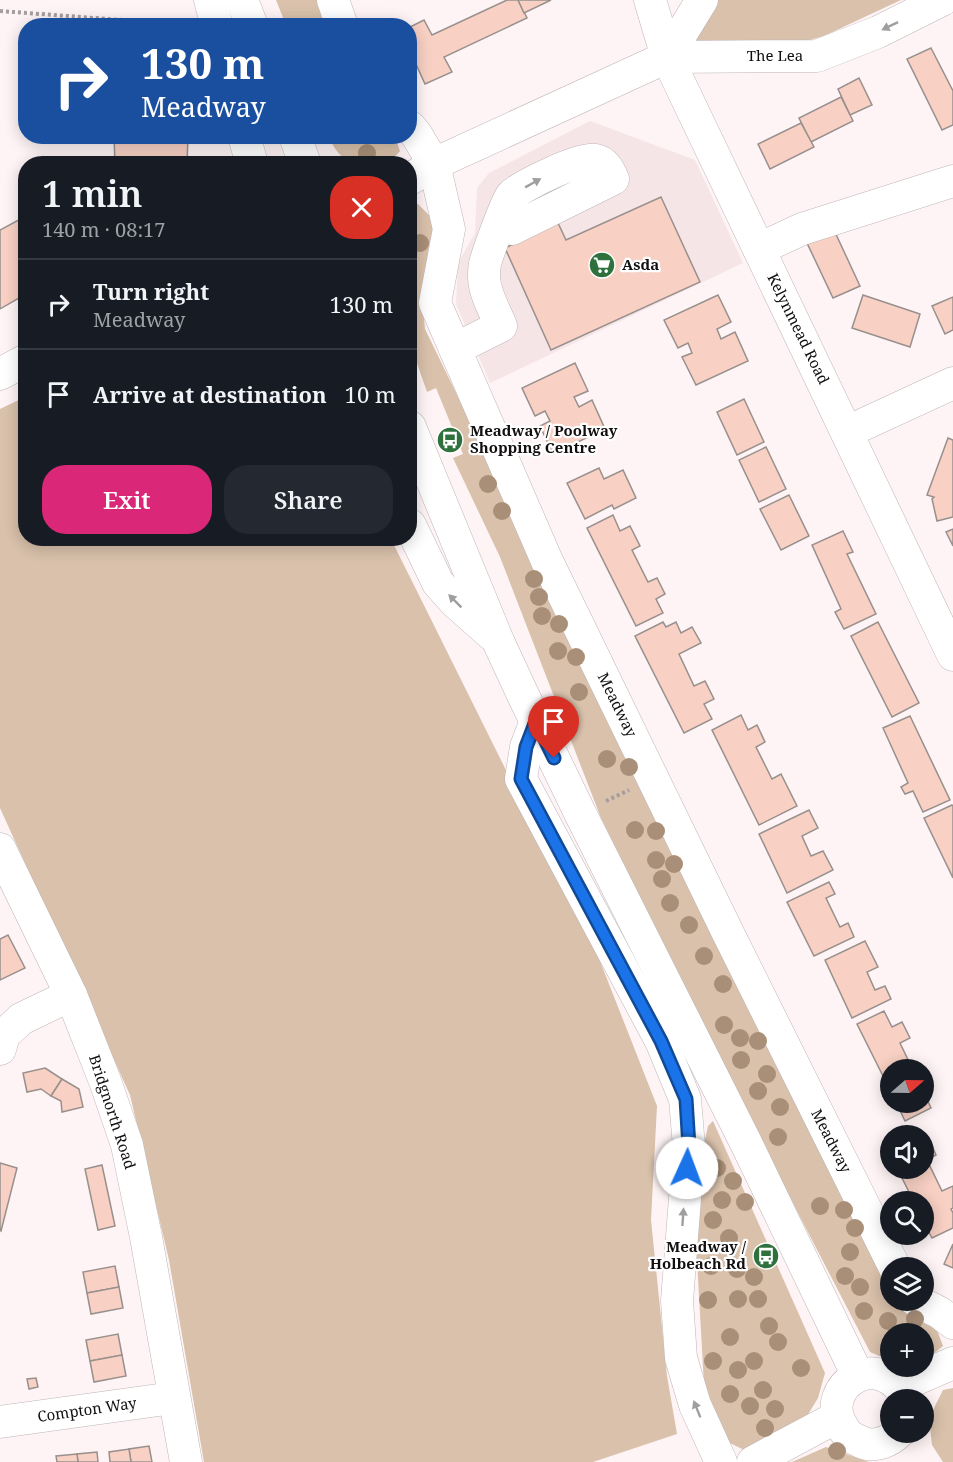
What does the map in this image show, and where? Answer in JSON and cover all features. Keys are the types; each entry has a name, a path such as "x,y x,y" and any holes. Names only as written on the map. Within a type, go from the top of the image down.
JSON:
{"street":[{"path":"210,0 215,18"},
{"path":"242,0 249,18"},
{"path":"333,0 339,18"},
{"name":"Kelynmead Road","path":"650,0 667,57 953,655"},
{"path":"667,57 702,0"},
{"name":"The Lea","path":"422,171 667,57 817,56 878,32 942,0"},
{"name":"Meadway","path":"417,140 422,171 449,229 435,303 552,571 889,1257"},
{"path":"759,249 802,229 953,181"},
{"path":"455,349 501,326 487,293 484,279 484,265 499,226"},
{"path":"0,374 18,364"},
{"path":"848,432 953,382"},
{"path":"417,444 498,641 580,813 746,1143 858,1376"},
{"path":"417,540 438,583 455,602 498,641"},
{"path":"536,721 526,747 521,779 661,1041 686,1099 689,1147 676,1301 681,1358 695,1405 721,1462"},
{"name":"Bridgnorth Road","path":"0,849 71,995 127,1145 146,1237 186,1462"},
{"path":"0,1049 4,1035 21,1019 71,995"},
{"path":"934,1310 953,1323"},
{"path":"911,1389 953,1363"},
{"path":"897,1445 868,1445 849,1436 837,1417 837,1400 844,1386 858,1376 873,1373 888,1376 900,1389"},
{"name":"Compton Way","path":"0,1422 173,1398"},
{"path":"753,1462 837,1417"}],"path":[{"path":"0,11 91,18"}],"shaded area":[{"path":"276,0 319,0 324,18 283,18"},
{"path":"695,0 901,0 824,36 778,49 691,42"},
{"path":"590,121 695,160 743,263 490,383 456,304 458,263 475,233 477,188 489,173"},
{"path":"332,144 398,144 400,151 395,156 342,156"},
{"path":"418,204 432,218 433,251 422,299 425,329 596,681 883,1257 880,1257 880,1311 918,1311 932,1323 880,1323 880,1356 870,1352 754,1128 601,818 500,557 453,458 463,454 436,388 427,392 417,363"},
{"path":"18,400 18,546 394,546 596,951 657,1106 651,1220 667,1376 677,1434 593,1462 204,1462 169,1260 130,1095 0,808 0,409"},
{"path":"713,1121 825,1373 818,1398 801,1426 744,1450 724,1440 705,1402 695,1225 696,1182 708,1126"},
{"path":"934,1324 935,1325 943,1346 934,1353"},
{"path":"953,1388 953,1462 943,1462 932,1445 934,1443 934,1408 943,1390"},
{"path":"826,1447 869,1462 792,1462"}],"building":[{"path":"507,0 518,0 527,18 444,57 452,72 425,84 417,66 417,24 424,20 432,35"},
{"path":"518,0 551,0 524,13"},
{"path":"931,48 953,91 953,125 942,130 907,59"},
{"path":"859,78 872,105 850,115 838,89"},
{"path":"841,97 853,121 811,142 799,118"},
{"path":"801,123 814,147 770,169 758,144"},
{"path":"114,144 188,144 187,156 115,156"},
{"name":"Asda","path":"661,197 700,282 551,350 505,248 558,223 566,240"},
{"path":"18,220 18,299 0,309 0,230"},
{"path":"834,230 860,286 833,298 807,243"},
{"path":"718,295 731,322 717,329 721,339 735,332 748,361 696,385 682,357 692,353 688,343 678,348 664,320"},
{"path":"863,295 920,314 910,347 852,328"},
{"path":"953,297 953,330 945,334 932,306"},
{"path":"575,363 588,391 574,397 579,407 592,400 605,429 553,454 540,426 550,421 545,411 535,416 522,388"},
{"path":"744,399 764,442 737,455 717,412"},
{"path":"948,438 953,440 953,517 937,521 932,499 934,497 927,495"},
{"path":"766,447 786,489 759,502 739,460"},
{"path":"599,468 604,479 623,470 636,498 614,509 612,505 585,519 567,483"},
{"path":"789,495 809,536 781,550 760,509"},
{"path":"613,515 620,531 630,526 640,546 632,550 648,582 657,578 665,594 656,599 663,613 636,626 587,528"},
{"path":"953,529 953,546 946,532"},
{"path":"843,531 853,552 847,554 876,614 844,629 835,612 841,609 812,545"},
{"path":"663,622 666,627 676,622 681,633 692,627 701,643 679,654 694,686 705,681 714,699 704,704 712,719 684,733 635,636"},
{"path":"878,622 919,703 892,717 851,636"},
{"path":"741,715 748,730 757,725 765,742 756,747 772,779 781,774 797,806 759,825 712,730"},
{"path":"910,716 950,800 923,812 913,791 905,794 901,787 908,783 883,728"},
{"path":"953,806 953,878 924,818"},
{"path":"809,810 818,828 802,836 811,856 823,851 833,870 787,893 759,834"},
{"path":"829,882 835,894 826,898 840,927 848,923 854,937 814,956 787,902"},
{"path":"8,935 25,968 0,980 0,939"},
{"path":"865,941 878,967 867,972 875,990 885,986 891,999 852,1018 825,960"},
{"path":"884,1011 892,1027 902,1022 910,1038 900,1043 908,1059 880,1059 880,1070 857,1024"},
{"path":"45,1068 62,1079 51,1096 41,1089 27,1092 23,1073"},
{"path":"62,1079 79,1089 83,1107 62,1112 61,1101 51,1096"},
{"path":"901,1113 921,1113 905,1121"},
{"path":"0,1163 17,1168 1,1231 0,1230"},
{"path":"102,1165 115,1226 98,1230 85,1169"},
{"path":"934,1174 942,1191 953,1186 953,1208 951,1209 953,1228 934,1237 934,1191 908,1191 902,1179 934,1179"},
{"path":"953,1244 953,1268 944,1264"},
{"path":"115,1266 119,1287 87,1293 83,1272"},
{"path":"119,1287 123,1308 91,1314 87,1293"},
{"path":"118,1334 122,1355 90,1361 86,1340"},
{"path":"122,1355 126,1376 94,1382 90,1361"},
{"path":"36,1378 38,1387 29,1389 27,1379"},
{"path":"149,1446 152,1462 131,1462 129,1449"},
{"path":"129,1449 131,1462 110,1462 109,1452"},
{"path":"97,1452 98,1462 78,1462 77,1454"},
{"path":"77,1454 78,1462 57,1462 56,1456"}],"place":[{"name":"Asda","path":"602,265"},
{"name":"Meadway / Poolway Shopping Centre","path":"450,440"},
{"name":"Meadway / Holbeach Rd","path":"766,1256"}],"route":[{"path":"554,758 536,721 526,747 521,779 661,1041 686,1099 689,1147 687,1168"}]}
